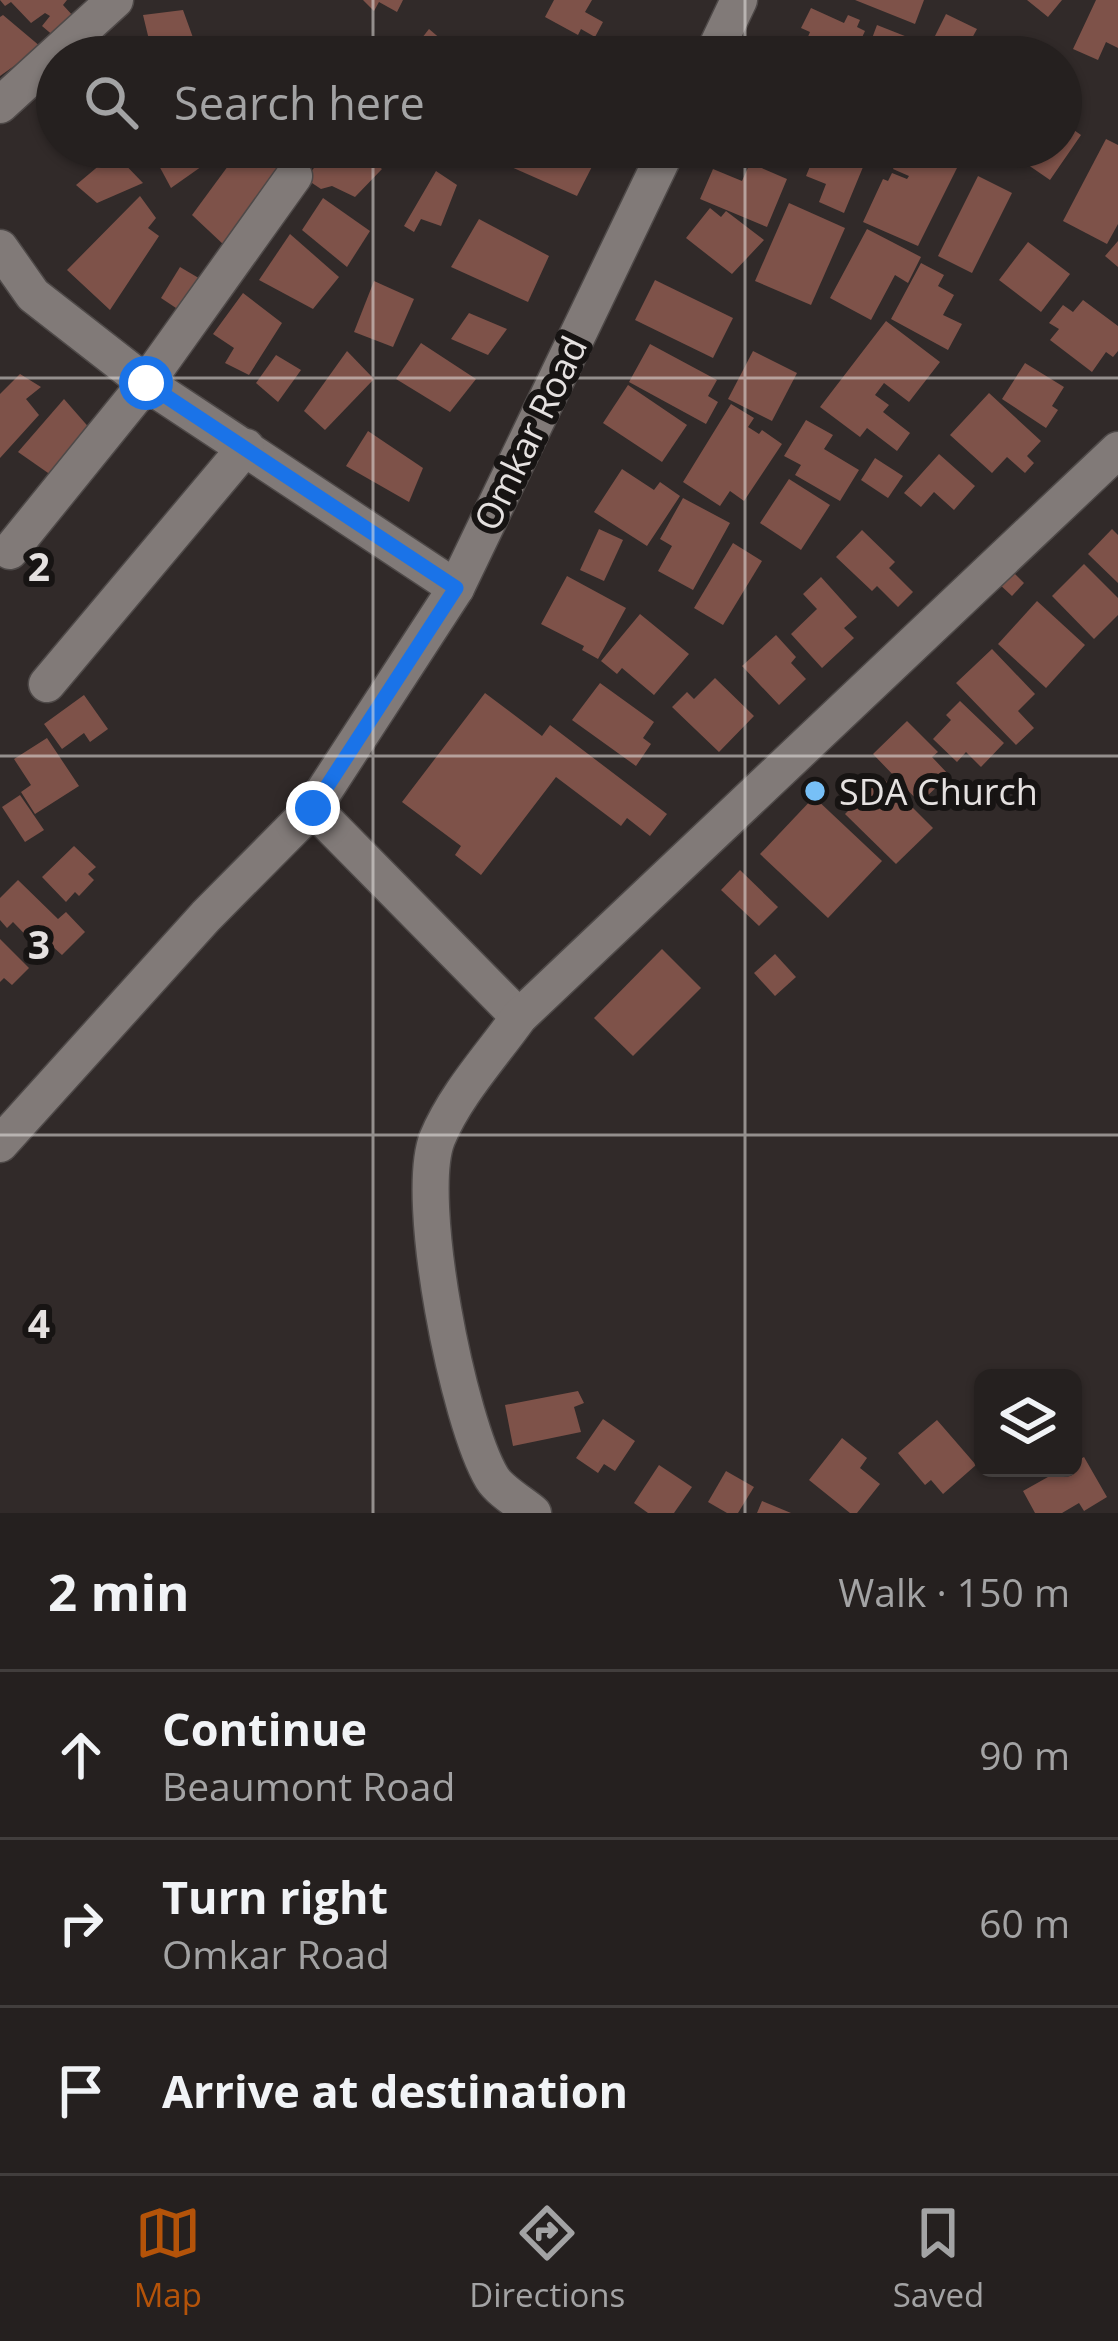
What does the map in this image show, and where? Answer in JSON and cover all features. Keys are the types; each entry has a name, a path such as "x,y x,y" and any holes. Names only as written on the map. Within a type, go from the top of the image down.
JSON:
{"street":[{"path":"76,36 115,0"},
{"path":"722,36 739,0"},
{"path":"0,105 36,72"},
{"name":"Omkar Road","path":"0,1144 206,916 313,808 456,588 658,168"},
{"path":"10,551 146,383 294,176"},
{"path":"0,248 17,302 247,447 456,588"},
{"path":"47,684 247,447"},
{"path":"533,1513 493,1480 460,1393 427,1187 437,1140 458,1102 519,1017 1118,450"},
{"path":"313,808 519,1017"}],"building":[{"path":"0,0 67,0 63,5 74,17 54,36 42,26 50,16 45,13 31,23 11,2 5,6"},
{"path":"363,0 403,0 397,12 379,2 374,11"},
{"path":"554,0 592,0 585,12 603,22 596,36 581,29 578,35 545,17"},
{"path":"855,0 924,0 915,24"},
{"path":"1027,0 1062,0 1048,17"},
{"path":"1096,0 1118,0 1118,48 1106,42 1098,60 1082,53 1079,36"},
{"path":"811,8 844,23 848,15 860,20 857,27 865,31 863,36 808,36 810,32 801,28"},
{"path":"183,10 192,36 148,36 143,15"},
{"path":"946,14 977,29 973,36 935,36"},
{"path":"0,17 36,43 36,51 0,76"},
{"path":"877,25 905,36 873,36"},
{"path":"1106,139 1118,145 1118,224 1107,244 1063,221"},
{"path":"96,168 128,168 143,183 97,203 76,185"},
{"path":"160,168 199,168 171,188"},
{"path":"227,168 288,170 225,246 192,215"},
{"path":"314,168 382,169 355,197 332,186 321,189 306,179"},
{"path":"514,168 591,168 577,196"},
{"path":"748,168 762,168 787,179 767,227 700,199 713,169 742,181"},
{"path":"809,168 863,168 844,213 819,202 826,184 806,176"},
{"path":"957,168 918,246 863,222 883,179 888,181 892,173 909,176 893,169"},
{"path":"1033,168 1058,168 1050,180"},
{"path":"436,171 457,185 441,226 421,219 414,232 404,226"},
{"path":"978,176 1012,193 972,273 938,256"},
{"path":"140,196 156,218 148,228 159,236 110,310 67,270"},
{"path":"323,198 370,231 347,267 302,230"},
{"path":"789,203 845,228 811,305 755,281"},
{"path":"710,208 721,217 726,211 764,240 732,274 686,238"},
{"path":"479,219 549,256 528,302 451,267"},
{"path":"867,229 921,257 908,283 895,275 871,320 830,298"},
{"path":"290,234 339,277 313,309 259,280"},
{"path":"1118,241 1118,267 1105,256"},
{"path":"1028,242 1070,274 1041,312 999,280"},
{"path":"921,263 944,275 938,286 954,295 943,315 962,324 948,350 891,319"},
{"path":"180,267 202,280 179,310 161,298"},
{"path":"655,280 733,318 713,358 635,320"},
{"path":"374,281 414,299 393,347 354,332"},
{"path":"243,293 282,323 249,375 225,363 234,348 213,334"},
{"path":"1083,300 1118,326 1118,351 1113,357 1106,352 1092,372 1050,340 1059,329 1049,323 1063,305 1073,312"},
{"path":"469,313 507,329 488,355 451,339"},
{"path":"886,321 940,362 909,402 884,383 875,395 889,405 883,412 910,433 897,451 867,428 860,437 820,407"},
{"path":"421,343 476,379 450,412 396,379"},
{"path":"650,344 717,380 708,396 718,402 706,424 629,382"},
{"path":"347,351 374,379 325,430 304,411"},
{"path":"753,351 797,373 772,421 728,399"},
{"path":"276,355 301,370 278,402 256,383"},
{"path":"1025,363 1064,387 1052,406 1058,410 1046,428 1002,399"},
{"path":"20,374 41,387 26,399 39,415 0,458 0,394"},
{"path":"628,385 687,425 662,462 603,423"},
{"path":"989,393 1041,441 1027,456 1034,463 1025,473 1007,457 992,473 950,435"},
{"path":"64,399 92,431 51,475 18,452"},
{"path":"731,404 754,418 748,427 782,444 744,501 730,491 720,506 683,482"},
{"path":"806,420 833,435 824,449 859,470 840,501 795,475 801,465 784,456"},
{"path":"368,431 423,468 409,502 346,466"},
{"path":"939,454 975,486 954,510 934,492 921,507 904,493"},
{"path":"875,458 903,476 888,498 861,480"},
{"path":"622,469 654,490 660,482 680,496 647,546 594,512"},
{"path":"789,479 830,505 801,550 760,523"},
{"path":"683,498 730,523 693,590 658,571 672,546 660,539"},
{"path":"599,529 623,540 604,581 580,570"},
{"path":"1112,529 1118,535 1118,583 1088,554"},
{"path":"862,530 895,562 889,568 913,592 898,607 877,586 872,591 836,557"},
{"path":"733,543 762,561 723,625 694,608"},
{"path":"1084,564 1118,598 1118,615 1094,639 1052,596"},
{"path":"1011,570 1024,583 1012,596 998,583"},
{"path":"567,576 626,608 598,659 582,650 584,646 541,624"},
{"path":"821,577 857,617 844,628 854,638 822,668 791,634 817,609 803,594"},
{"path":"1037,601 1085,645 1046,688 998,644"},
{"path":"640,614 689,654 654,695 622,668 617,674 601,661"},
{"path":"776,635 796,657 791,663 806,679 779,705 742,666"},
{"path":"992,649 1035,694 1018,711 1034,728 1016,745 956,683"},
{"path":"715,678 754,716 719,752 672,707 687,692 694,699"},
{"path":"600,683 654,722 643,738 651,744 636,766 572,720"},
{"path":"485,693 542,736 550,725 667,814 650,836 627,818 621,826 556,777 481,875 455,855 461,846 402,802"},
{"path":"84,695 108,729 90,742 84,733 62,749 44,724"},
{"path":"960,701 1004,743 981,767 966,752 957,762 933,739 951,720 946,715"},
{"path":"907,721 938,752 932,757 949,775 920,803 873,754"},
{"path":"47,738 79,786 35,814 21,792 31,785 14,759"},
{"path":"882,777 933,828 896,864 845,814"},
{"path":"20,795 44,830 25,842 2,807"},
{"path":"814,797 882,861 828,918 760,854"},
{"path":"74,846 96,867 88,874 94,880 66,902 42,877"},
{"path":"740,870 778,907 759,926 721,890"},
{"path":"18,880 58,919 66,912 85,932 62,955 52,946 44,954 13,922 7,928 0,920 0,898"},
{"path":"0,939 29,968 12,985 4,978 0,982"},
{"path":"662,949 701,988 633,1056 594,1018"},
{"path":"775,954 796,977 775,996 754,973"},
{"path":"578,1391 584,1403 574,1407 581,1432 513,1446 505,1405"},
{"path":"603,1419 635,1441 615,1471 604,1464 598,1473 576,1458"},
{"path":"937,1420 974,1467 943,1494 931,1480 925,1485 898,1453"},
{"path":"842,1438 867,1458 860,1468 880,1484 857,1513 850,1513 809,1480"},
{"path":"1082,1458 1107,1497 1084,1511 1079,1503 1062,1513 1035,1513 1023,1491 1048,1477 1082,1477"},
{"path":"659,1465 692,1487 674,1513 648,1513 634,1503"},
{"path":"726,1471 754,1487 738,1513 727,1513 708,1502"},
{"path":"762,1501 791,1513 757,1513"}],"place":[{"name":"SDA Church","path":"815,791"}],"route":[{"path":"146,383 456,588 313,808"}]}
